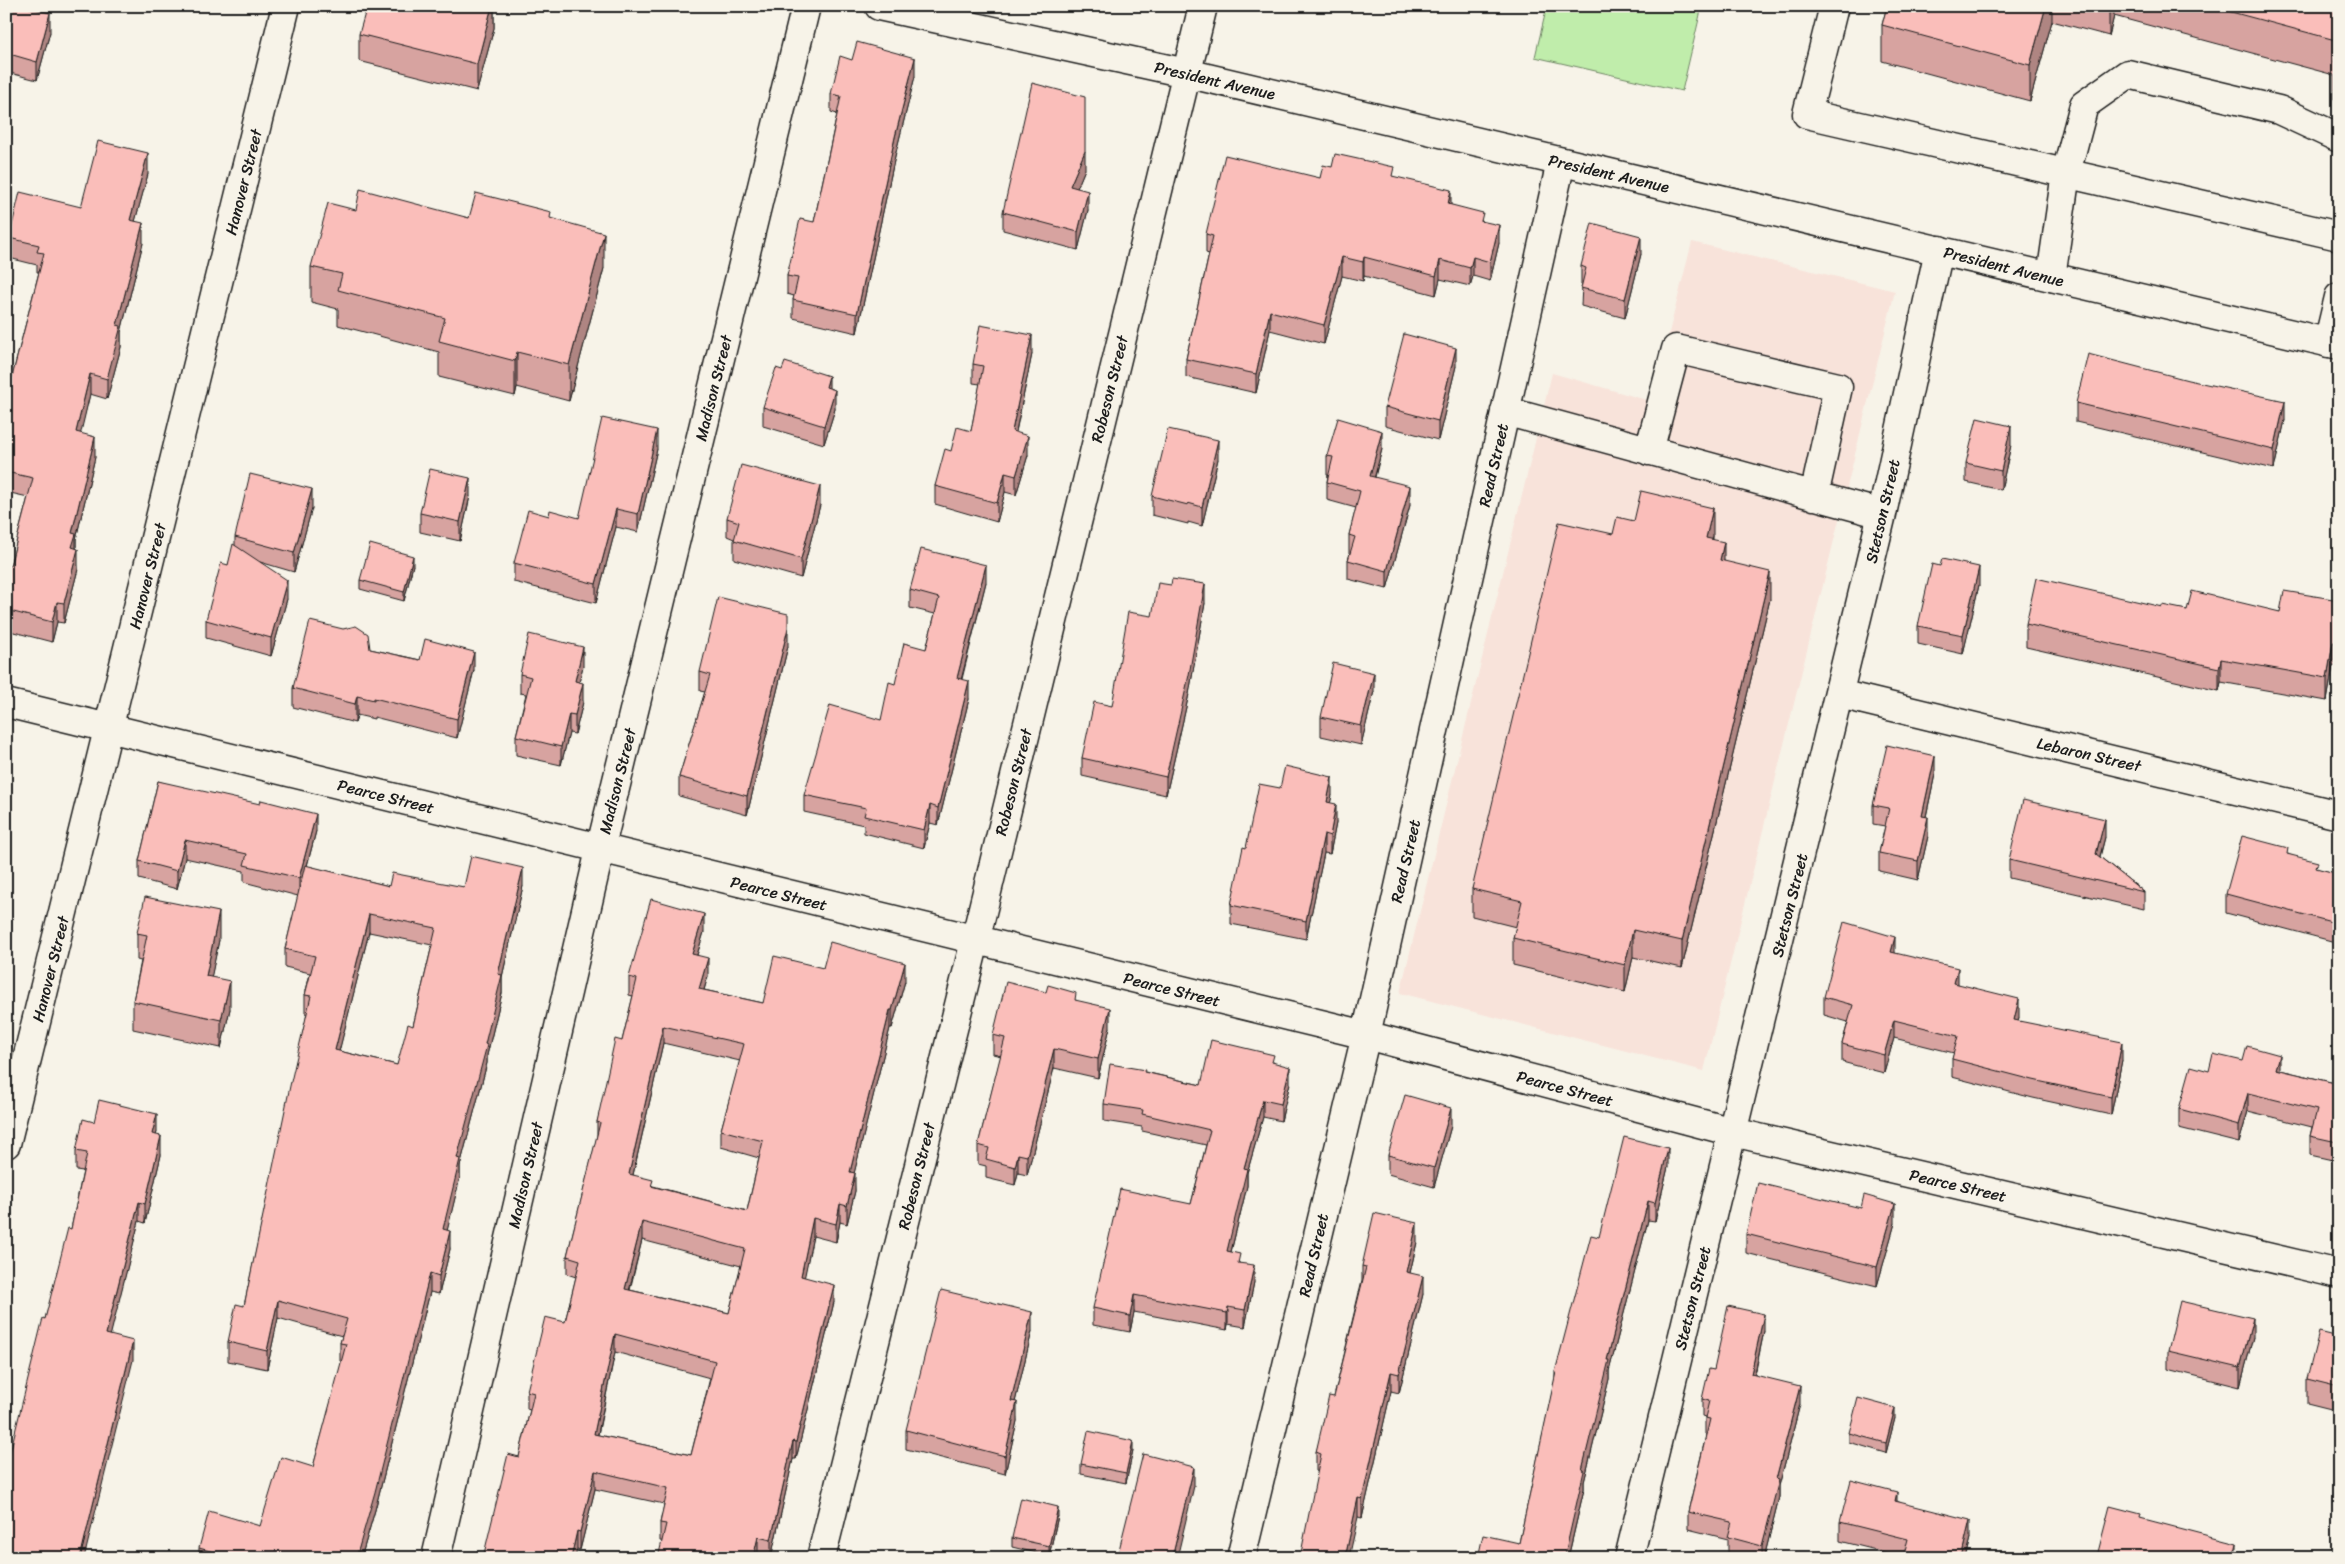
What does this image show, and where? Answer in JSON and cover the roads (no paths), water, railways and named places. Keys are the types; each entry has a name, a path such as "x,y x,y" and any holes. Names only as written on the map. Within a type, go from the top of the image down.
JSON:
{"street":[{"name":"Hanover Street","path":"6,1144 110,728 286,6"},
{"name":"Madison Street","path":"436,1558 600,850 806,6"},
{"name":"President Avenue","path":"879,6 1186,73 2333,344"},
{"name":"Robeson Street","path":"821,1558 975,941 1202,6"},
{"path":"1834,6 1808,114 2339,236"},
{"path":"2051,277 2066,173 2084,104 2128,74 2279,110 2339,138"},
{"name":"Read Street","path":"1241,1558 1366,1036 1561,162"},
{"name":"Stetson Street","path":"1629,1558 1882,514 1939,250"},
{"path":"2333,344 2339,297"},
{"path":"1649,451 1676,349 1838,386 1814,496"},
{"path":"1504,411 1882,514"},
{"name":"Lebaron Street","path":"1839,694 2339,815"},
{"name":"Pearce Street","path":"6,703 600,850 1366,1036 1733,1132 2339,1274"}]}
